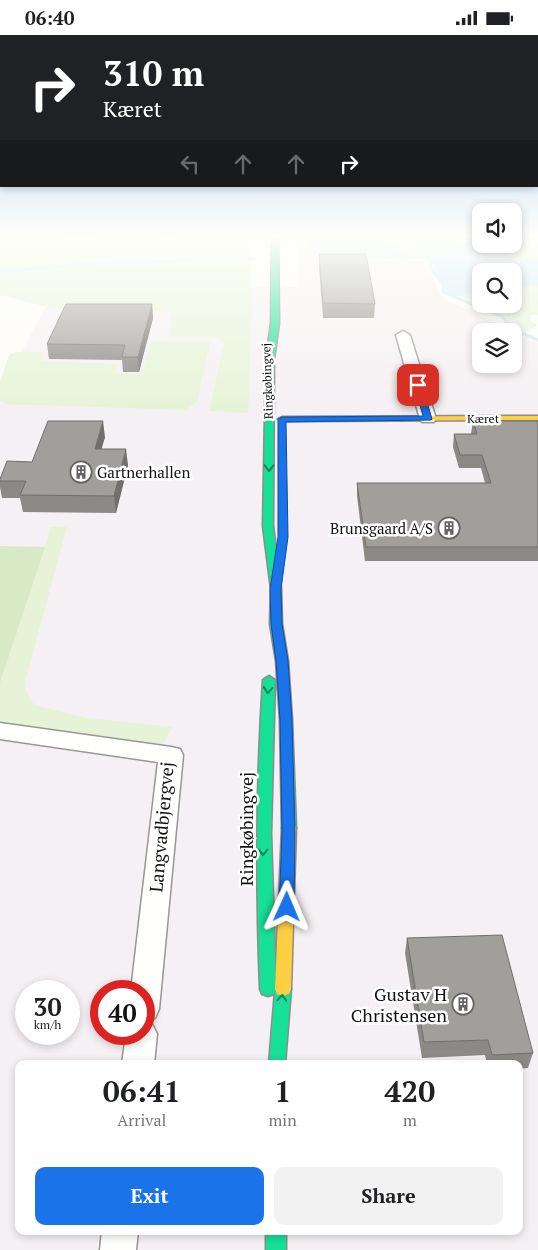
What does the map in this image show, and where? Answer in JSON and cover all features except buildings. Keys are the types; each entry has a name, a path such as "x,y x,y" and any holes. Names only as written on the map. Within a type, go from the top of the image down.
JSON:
{"street":[{"name":"Ringkøbingvej","path":"275,294 275,323 270,359 268,526 276,589 276,624 268,687 264,754 263,889 276,1060"},
{"name":"Ringkøbingvej","path":"275,323 282,347 282,361"},
{"path":"403,335 428,419"},
{"name":"Kæret","path":"282,419 538,418"},
{"name":"Ringkøbingvej","path":"276,589 282,545"},
{"name":"Ringkøbingvej","path":"276,624 282,661 286,720 288,833 286,944 276,1060"},
{"name":"Langvadbjergvej","path":"0,731 170,755 147,980"},
{"path":"138,1060 140,1045"},
{"path":"118,1250 120,1235"},
{"path":"276,1235 276,1250"}],"shaded area":[{"path":"53,294 440,294 442,298 495,323 472,323 472,373 522,373 522,336 538,343 538,1250 0,1250 0,391"}],"green space":[{"path":"252,294 248,413 209,411 224,344 219,337 169,336 172,311 68,312 0,295"},
{"path":"456,294 472,294 472,301"},
{"path":"522,294 538,294 538,315 531,315 531,321 537,325 524,334 522,333 522,323 509,323 506,317 497,313 522,313"},
{"path":"150,341 210,342 197,402 185,410 5,404 0,401 0,382 9,355 16,352 43,352 41,361 117,364 115,373 142,374"},
{"path":"51,527 67,527 24,686 34,705 87,718 173,727 159,749 0,726 0,683"},
{"path":"0,546 45,547 0,683"}],"water":[{"path":"451,294 470,294 456,296"}],"waterway":[{"path":"447,294 503,317 512,329 538,340"}],"traffic: fast":[{"path":"275,294 275,323 270,359 268,526 276,589 276,624 282,661 286,720 289,828"},
{"path":"268,989 264,834 269,680"},
{"path":"277,1060 283,989"},
{"path":"276,1235 276,1250"}],"traffic: slow":[{"path":"282,419 538,418"},
{"path":"283,989 289,828"}],"place":[{"name":"Gartnerhallen","path":"81,472"},
{"name":"Brunsgaard A/S","path":"449,528"},
{"name":"Gustav H Christensen","path":"463,1004"}],"route":[{"path":"287,907 286,720 282,661 276,624 276,589 283,537 282,419 428,419 418,385"}]}
